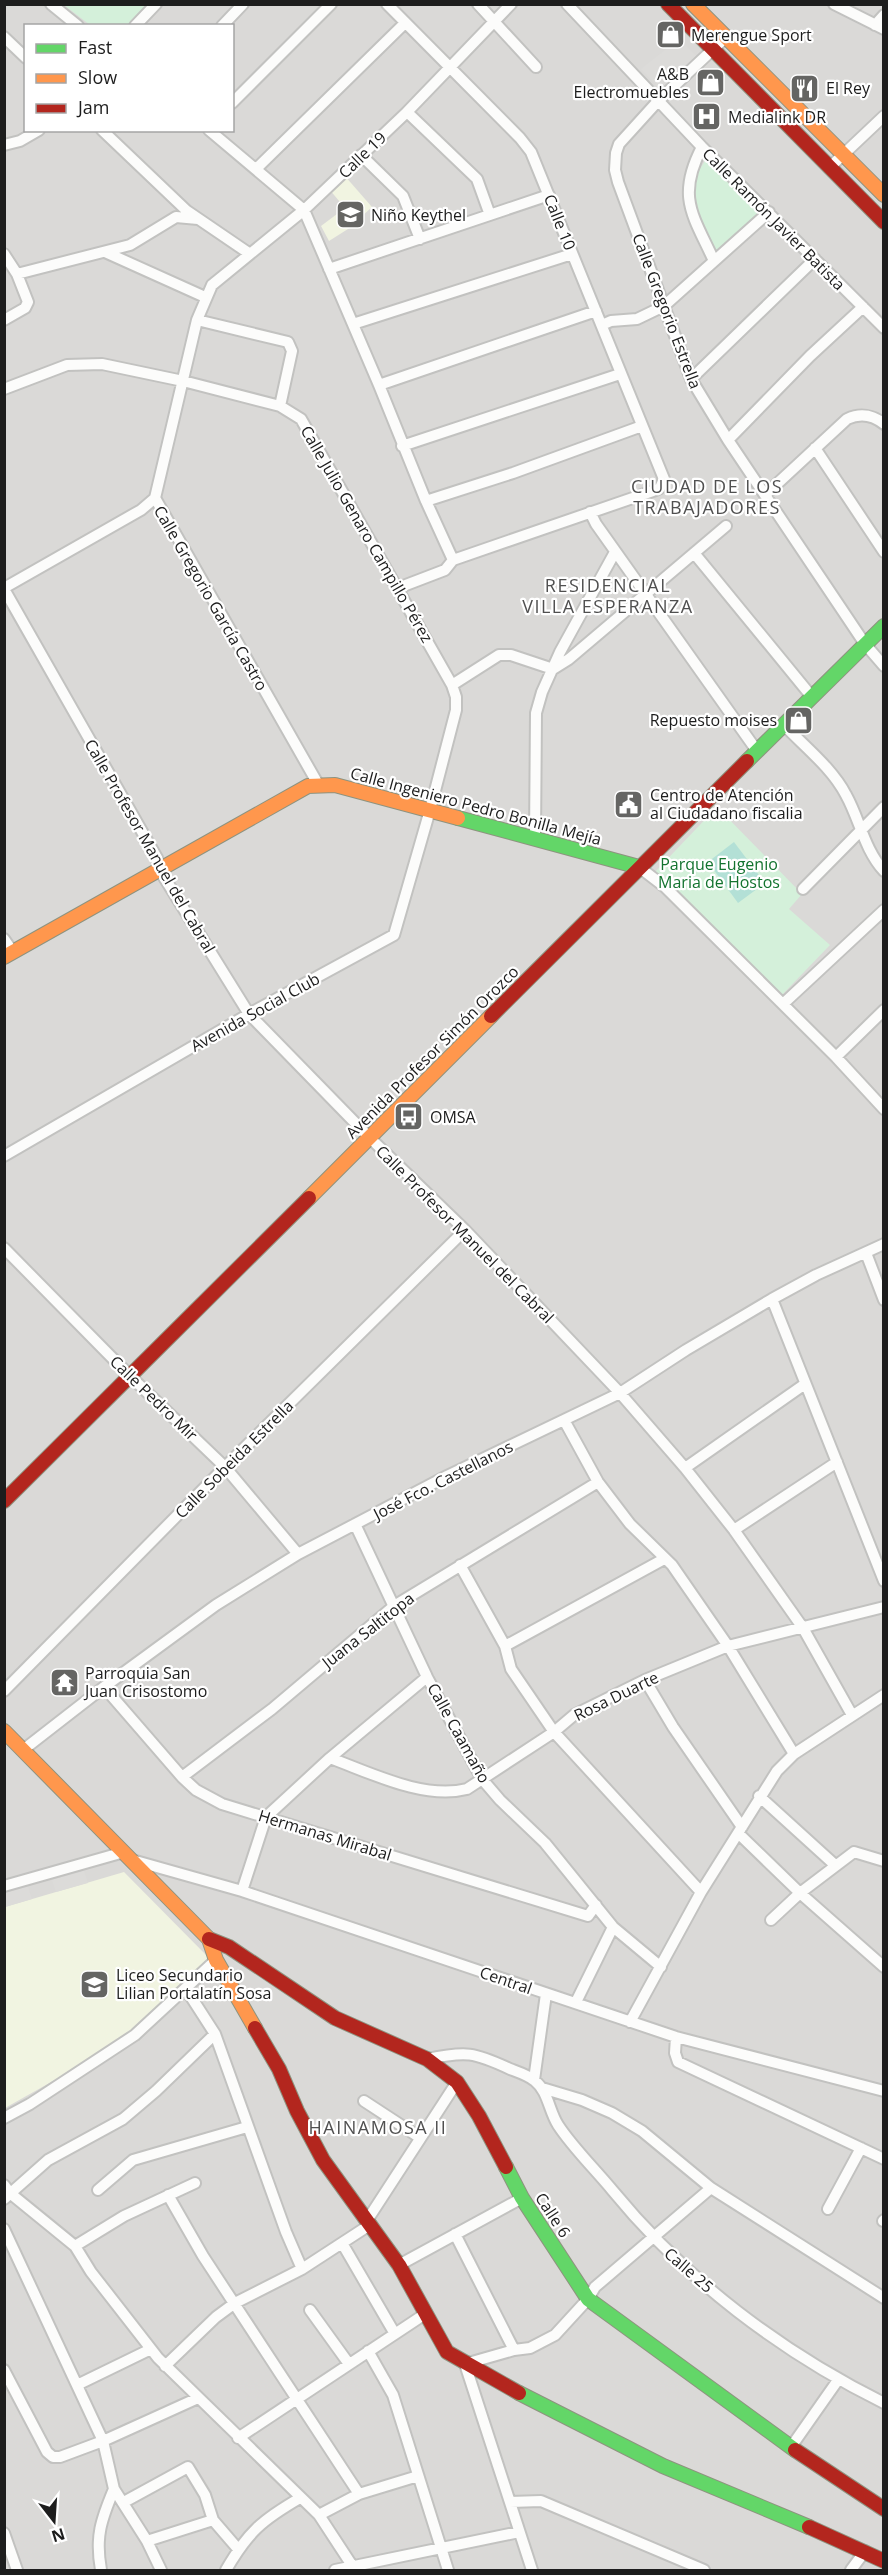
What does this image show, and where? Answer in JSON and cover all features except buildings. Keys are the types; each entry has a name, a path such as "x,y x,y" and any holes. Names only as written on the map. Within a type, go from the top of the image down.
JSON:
{"street":[{"path":"51,4 76,24"},
{"path":"137,24 156,4"},
{"path":"224,24 243,4"},
{"path":"234,101 331,4"},
{"name":"Calle 10","path":"387,4 520,138 531,152 664,479 664,484 653,491 590,512"},
{"path":"478,4 536,67"},
{"name":"Calle 19","path":"205,297 220,277 304,210 407,112 511,4"},
{"name":"Calle Ramón Javier Batista","path":"567,4 702,147 884,328"},
{"path":"668,4 884,222"},
{"path":"693,4 884,195"},
{"path":"834,4 879,27 884,15"},
{"path":"256,169 405,23"},
{"path":"4,37 24,56"},
{"name":"Calle Gregorio Estrella","path":"725,38 658,101 619,144 615,170 691,379 728,440 865,644 884,666"},
{"path":"407,112 477,179 490,215"},
{"path":"829,168 884,116"},
{"path":"4,145 20,141 36,132"},
{"path":"104,132 198,219 250,254"},
{"path":"211,132 304,210 379,385 402,446 453,560"},
{"path":"702,147 690,173 687,199 714,261"},
{"path":"361,155 403,196 420,239"},
{"path":"329,269 549,195"},
{"path":"602,325 611,321 637,319 664,306 769,212"},
{"path":"17,274 130,245 176,217 198,219"},
{"path":"105,252 205,297"},
{"path":"4,254 17,274 27,302 25,308 4,320"},
{"path":"353,324 572,254"},
{"path":"691,379 815,259"},
{"name":"Calle Gregorio García Castro","path":"205,297 197,320 155,498 318,784"},
{"path":"728,440 863,307"},
{"path":"379,385 596,311"},
{"path":"197,320 288,342 292,351 280,406"},
{"name":"Calle Julio Genaro Campillo Pérez","path":"4,389 67,365 102,364 183,381 280,406 301,419 398,588 452,685 456,697 456,710 430,810"},
{"path":"402,446 620,374"},
{"path":"766,494 840,424 853,416 872,416 884,424"},
{"path":"426,501 513,473 642,426"},
{"path":"815,448 884,552"},
{"path":"4,588 141,510 155,498"},
{"path":"398,588 445,570 453,560 590,512 615,552 757,751"},
{"path":"553,669 569,659 726,526"},
{"path":"535,838 536,713 542,692 553,669 615,552"},
{"path":"694,553 812,697"},
{"name":"Calle Profesor Manuel del Cabral","path":"4,588 157,858 159,869 249,1014 370,1138 465,1230 620,1393 685,1468 734,1530 803,1628 852,1715"},
{"name":"Avenida Profesor Simón Orozco","path":"7,1494 370,1138 639,867 884,626"},
{"path":"452,685 499,655 511,655 553,669"},
{"path":"784,725 840,785 853,807 871,854 884,871"},
{"name":"Calle Ingeniero Pedro Bonilla Mejía","path":"9,955 292,793 318,784 352,789 639,867 665,887 836,1057 884,1109"},
{"path":"803,890 884,807"},
{"name":"Avenida Social Club","path":"4,1156 249,1014 394,935 430,810"},
{"path":"783,1004 884,910"},
{"path":"4,939 9,955"},
{"path":"836,1057 884,1010"},
{"name":"Calle Sobeida Estrella","path":"4,1691 225,1467 465,1230"},
{"name":"José Fco. Castellanos","path":"23,1750 216,1605 298,1554 447,1476 620,1393 686,1350 772,1299 816,1275 884,1244"},
{"name":"Calle Pedro Mir","path":"4,1248 129,1375 225,1467 298,1554"},
{"path":"866,1253 884,1300"},
{"path":"772,1299 884,1581"},
{"path":"685,1468 805,1384"},
{"path":"564,1420 598,1482 630,1524 672,1565 729,1646 794,1754"},
{"path":"734,1530 837,1462"},
{"name":"Juana Saltitopa","path":"182,1777 272,1709 394,1606 598,1482"},
{"name":"Calle Caamaño","path":"355,1524 428,1677 482,1779 500,1800 545,1843 613,1927 661,1967"},
{"path":"505,1646 664,1559"},
{"path":"460,1565 505,1646 511,1669 554,1732 701,1892"},
{"name":"Rosa Duarte","path":"330,1758 386,1779 437,1792 452,1793 467,1789 554,1732 560,1725 589,1706 645,1680 729,1646 884,1607"},
{"path":"242,1891 266,1817 330,1758 428,1677"},
{"path":"645,1680 740,1830 800,1893 884,1967"},
{"name":"Hermanas Mirabal","path":"104,1687 182,1777 196,1790 222,1804 588,1916 596,1905"},
{"path":"630,2022 701,1892 759,1796 777,1771 794,1754 884,1695"},
{"path":"4,1731 209,1939 216,1960 279,2069 297,2111 323,2160 366,2224 399,2265 447,2352 465,2364 663,2466 884,2561"},
{"path":"759,1796 834,1865"},
{"path":"771,1920 834,1865 856,1851 883,1860"},
{"path":"4,1886 128,1856"},
{"name":"Central","path":"128,1856 242,1891 676,2037 884,2091"},
{"path":"576,2002 613,1927"},
{"name":"Calle 6","path":"209,1939 229,1947 335,2018 427,2059 457,2082 479,2116 522,2198 588,2299 791,2447 884,2509"},
{"path":"4,2118 30,2104 135,2035 216,1960"},
{"path":"186,1989 215,2034 247,2127 302,2269"},
{"path":"538,2084 546,1994"},
{"path":"215,2034 156,2091 123,2119 48,2160 6,2192 75,2246 91,2272 165,2366 319,2515 355,2569"},
{"path":"676,2037 675,2053 678,2062 884,2159"},
{"path":"427,2059 452,2054 479,2055 538,2084 582,2100 632,2125 711,2188 884,2298"},
{"path":"165,2366 216,2316 235,2303 302,2269 366,2224 419,2137 457,2082"},
{"name":"Calle 25","path":"538,2084 557,2123 653,2237 691,2275 769,2333 838,2380 884,2403"},
{"path":"364,2101 419,2137"},
{"path":"98,2190 133,2160 247,2127"},
{"path":"828,2209 861,2148"},
{"path":"75,2246 124,2216 195,2182"},
{"path":"465,2364 514,2350 530,2348 555,2335 588,2299 595,2287 711,2188"},
{"path":"168,2195 202,2256 298,2398 359,2494"},
{"path":"399,2265 522,2198"},
{"path":"4,2229 103,2441 114,2489 147,2541 161,2571"},
{"path":"455,2234 514,2350"},
{"path":"342,2243 394,2334"},
{"path":"310,2310 349,2364"},
{"path":"238,2438 425,2314"},
{"path":"77,2385 151,2349"},
{"path":"368,2351 393,2395 448,2571"},
{"path":"465,2364 532,2571"},
{"path":"4,2370 47,2452 52,2457 60,2457 103,2441 198,2398"},
{"path":"791,2447 838,2380"},
{"path":"124,2502 188,2467 206,2496 213,2520 238,2549"},
{"path":"319,2515 359,2494 418,2476"},
{"path":"100,2571 99,2523 114,2489"},
{"path":"226,2571 250,2532 272,2514 300,2498"},
{"path":"510,2502 542,2501 704,2571"},
{"path":"147,2541 213,2520"},
{"path":"335,2571 355,2569 441,2547 519,2532"},
{"path":"4,2534 17,2571"},
{"path":"852,2571 865,2551"}],"shaded area":[{"path":"5,5 883,5 883,2570 5,2570"},
{"path":"679,39 696,56 660,89 641,69"},
{"name":"Niño Keythel","path":"344,175 372,207 348,229 329,241 321,226 345,208 329,189"},
{"path":"84,1871 88,1883 56,1892 52,1880"},
{"name":"Liceo Secundario Lilian Portalatín Sosa","path":"124,1872 209,1958 162,2010 108,2050 5,2108 5,1907"},
{"path":"28,1886 32,1899 5,1907 5,1893"}],"green space":[{"path":"64,5 148,5 131,24 89,24"},
{"path":"706,159 766,217 720,259 693,212 692,182"},
{"name":"Parque Eugenio Maria de Hostos","path":"717,807 802,894 789,909 830,945 779,998 654,873"},
{"path":"734,842 765,883 738,903 708,862"}],"traffic: fast":[{"path":"747,761 884,626"},
{"path":"458,818 639,867"},
{"path":"506,2167 522,2198 588,2299 795,2450"},
{"path":"519,2393 663,2466 809,2527"}],"traffic: slow":[{"path":"693,4 884,195"},
{"path":"4,957 308,786 335,785 458,818"},
{"path":"309,1198 491,1016"},
{"path":"4,1731 209,1939 216,1960 255,2028"}],"traffic: jam":[{"path":"668,4 884,222"},
{"path":"491,1016 747,761"},
{"path":"4,1501 309,1198"},
{"path":"209,1939 229,1947 335,2018 427,2059 457,2082 479,2116 506,2167"},
{"path":"255,2028 279,2069 297,2111 323,2160 399,2265 447,2352 519,2393"},
{"path":"795,2450 884,2509"},
{"path":"809,2527 884,2561"}],"place":[{"name":"Merengue Sport","path":"670,35"},
{"name":"A&B Electromuebles","path":"710,83"},
{"name":"El Rey","path":"805,88"},
{"name":"Medialink DR","path":"707,117"},
{"name":"Niño Keythel","path":"350,215"},
{"name":"Repuesto moises","path":"798,720"},
{"name":"Centro de Atención al Ciudadano fiscalia","path":"629,804"},
{"name":"OMSA","path":"409,1117"},
{"name":"Parroquia San Juan Crisostomo","path":"64,1682"},
{"name":"Liceo Secundario Lilian Portalatín Sosa","path":"95,1984"}],"district":[{"name":"CIUDAD DE LOS TRABAJADORES","path":"707,496"},
{"name":"RESIDENCIAL VILLA ESPERANZA","path":"608,595"},
{"name":"HAINAMOSA II","path":"378,2127"}]}
